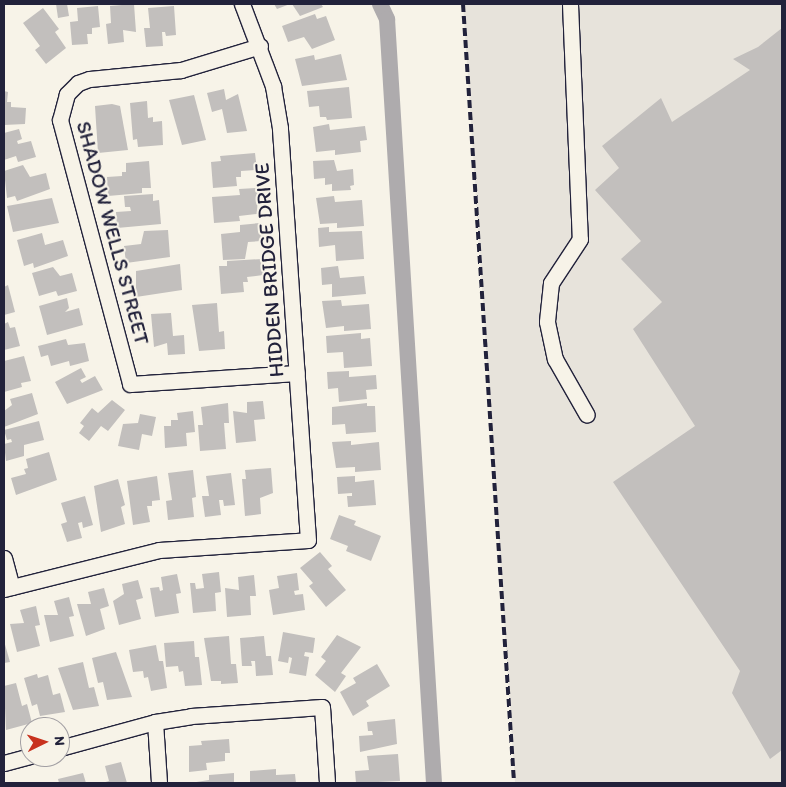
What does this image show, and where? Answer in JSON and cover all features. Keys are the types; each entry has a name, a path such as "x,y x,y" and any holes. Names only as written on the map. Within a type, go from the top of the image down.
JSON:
{"street":[{"name":"HIDDEN BRIDGE DRIVE","path":"8,588 159,550 308,540 280,128 273,86 260,46 242,4"},
{"path":"570,4 580,239 551,283 547,322 555,359 587,414"},
{"name":"SHADOW WELLS STREET","path":"260,46 181,70 89,79 78,83 67,94 60,108 60,120 130,384 297,373"},
{"path":"4,558 8,588"},
{"path":"70,745 155,722 192,716 322,707 327,783"},
{"path":"155,722 159,783"},
{"path":"4,763 20,759"}],"shaded area":[{"path":"463,4 782,4 782,783 515,783"}],"building":[{"path":"56,4 67,4 69,16 58,18"},
{"path":"134,4 136,32 123,30 124,42 108,44 106,24 111,23 110,6"},
{"path":"274,4 290,4 277,9"},
{"path":"292,4 321,4 323,7 300,16"},
{"path":"98,6 100,27 92,28 92,34 87,34 88,44 72,45 70,22 78,21 77,8"},
{"path":"174,6 176,35 166,36 165,32 162,32 163,46 146,47 144,28 150,28 148,8"},
{"path":"43,8 59,29 55,32 66,48 46,64 35,50 40,46 23,23"},
{"path":"315,14 317,19 326,16 335,40 312,49 304,37 288,42 282,26"},
{"path":"782,28 782,750 770,759 732,693 740,671 613,482 695,426 633,329 662,302 621,259 641,241 595,190 619,168 602,146 661,98 672,122 750,70 733,59 758,47"},
{"path":"341,54 347,80 302,86 295,59 314,55 315,60"},
{"path":"349,87 352,118 327,120 326,117 320,117 319,106 309,107 307,91"},
{"path":"224,89 226,100 238,94 247,131 227,133 222,109 212,112 207,93"},
{"path":"4,91 8,92 7,102 11,102 11,107 26,108 25,124 4,125"},
{"path":"194,95 206,140 182,145 169,100"},
{"path":"147,101 148,118 153,117 153,122 162,121 163,145 138,147 137,139 133,140 130,103"},
{"path":"112,104 120,106 128,150 98,153 95,106"},
{"path":"329,124 330,130 365,126 367,140 360,141 361,152 335,155 335,150 316,152 313,127"},
{"path":"19,129 22,139 17,141 18,144 31,141 36,157 18,162 16,156 4,160 4,133"},
{"path":"255,153 257,170 241,171 241,177 236,177 237,186 213,188 211,162 221,161 220,156"},
{"path":"334,160 337,171 353,169 354,185 350,186 351,190 332,191 332,184 325,185 325,178 314,179 313,161"},
{"path":"149,161 151,188 142,188 142,193 108,196 107,177 122,176 122,172 126,172 126,163"},
{"path":"23,165 30,177 46,173 50,189 17,201 15,196 7,198 4,171"},
{"path":"258,188 257,214 239,216 240,221 214,223 212,197 240,195 239,189"},
{"path":"153,194 153,201 159,200 161,224 117,228 116,212 131,211 130,207 125,207 124,196"},
{"path":"334,196 335,202 362,200 364,226 337,228 337,223 320,224 316,198"},
{"path":"52,198 59,223 13,232 7,206"},
{"path":"260,223 261,241 248,242 245,259 223,260 221,234 240,232 240,225"},
{"path":"329,227 329,232 362,231 364,259 336,261 335,245 319,247 318,228"},
{"path":"168,230 170,257 126,263 124,246 141,244 144,231"},
{"path":"42,233 45,245 63,240 68,256 34,268 33,263 24,266 17,240"},
{"path":"262,259 263,275 247,277 248,282 243,282 244,292 221,294 219,266 227,266 227,261"},
{"path":"180,264 182,290 136,297 136,271"},
{"path":"338,266 340,278 364,276 366,294 332,297 332,284 322,285 321,268"},
{"path":"53,267 60,276 72,273 77,291 58,296 56,291 39,296 32,273"},
{"path":"8,285 15,312 4,315 4,287"},
{"path":"67,298 69,308 65,312 79,308 83,325 47,335 39,306"},
{"path":"341,300 342,306 369,304 371,329 344,331 344,326 326,328 322,301"},
{"path":"217,303 219,332 224,331 225,349 199,351 192,305"},
{"path":"171,313 173,336 184,335 185,354 168,355 167,343 154,347 151,314"},
{"path":"8,322 10,328 15,327 20,346 4,350 4,324"},
{"path":"361,333 361,339 370,338 372,366 344,368 343,352 327,353 326,336"},
{"path":"66,339 68,345 85,343 89,361 70,366 69,361 51,366 48,355 41,357 38,346"},
{"path":"24,356 31,381 21,383 22,387 4,392 4,361"},
{"path":"81,368 86,377 80,380 82,383 95,376 103,390 67,404 55,382"},
{"path":"349,371 349,377 376,375 377,389 366,390 367,399 339,402 338,388 328,389 327,372"},
{"path":"32,393 38,414 4,427 4,411 12,405 10,399"},
{"path":"112,400 125,410 108,431 101,426 89,441 79,433 84,426 80,423 92,408 98,413"},
{"path":"263,401 265,419 254,420 256,441 236,443 233,411 247,413 247,402"},
{"path":"228,403 229,423 224,423 226,449 200,451 198,425 203,425 201,407"},
{"path":"367,403 367,406 375,406 376,432 346,434 345,424 332,425 332,407"},
{"path":"193,411 195,432 186,433 187,446 165,448 164,426 171,426 171,420 178,420 177,413"},
{"path":"140,414 156,417 152,436 142,434 139,450 118,446 123,424 138,423"},
{"path":"39,421 44,440 24,445 24,456 6,461 4,444 12,442 11,439 7,440 4,430"},
{"path":"351,441 351,445 379,442 381,470 355,472 355,467 336,468 332,442"},
{"path":"49,452 57,480 16,495 11,478 26,474 24,469 28,468 26,459"},
{"path":"271,468 273,493 260,498 261,514 245,516 242,479 246,479 245,470"},
{"path":"193,470 196,497 192,498 194,517 168,520 166,501 172,500 168,473"},
{"path":"231,473 235,505 224,506 223,500 219,500 221,515 205,517 202,496 209,496 206,476"},
{"path":"157,476 160,500 152,501 152,506 147,506 150,522 133,525 127,481"},
{"path":"355,476 355,482 374,480 376,505 348,507 347,496 352,496 352,493 338,494 337,477"},
{"path":"118,479 125,505 121,507 125,524 101,532 94,486"},
{"path":"85,496 93,525 83,528 82,522 78,523 82,538 67,542 61,524 67,522 61,503"},
{"path":"339,515 356,521 354,525 381,536 371,561 346,551 348,546 330,539"},
{"path":"320,552 332,566 328,569 346,590 326,607 309,586 313,583 300,568"},
{"path":"219,572 221,592 215,593 216,611 193,613 190,583 195,583 196,589 204,588 202,574"},
{"path":"297,573 299,590 294,591 295,595 303,594 305,610 273,615 269,590 279,588 277,576"},
{"path":"177,574 181,593 176,594 179,613 155,617 150,588 159,587 160,591 163,590 161,577"},
{"path":"254,575 256,596 250,596 251,615 227,617 225,588 239,590 238,577"},
{"path":"138,580 143,598 136,600 141,619 119,625 113,601 124,594 122,584"},
{"path":"104,588 109,606 100,609 105,629 86,636 77,604 91,604 88,592"},
{"path":"69,597 74,616 69,617 74,636 50,642 44,615 58,615 54,601"},
{"path":"36,606 40,625 35,626 40,646 17,652 10,624 24,623 20,610"},
{"path":"283,632 315,638 313,653 305,652 304,656 309,657 306,676 289,673 292,658 289,657 288,663 278,661"},
{"path":"337,635 361,647 341,673 346,676 335,692 315,675 326,661 321,657"},
{"path":"229,636 231,664 236,664 238,683 221,684 221,681 211,681 204,638"},
{"path":"264,636 266,656 271,656 273,675 256,676 255,661 251,661 252,666 242,666 240,638"},
{"path":"4,641 10,662 4,663"},
{"path":"194,641 195,657 199,657 202,685 185,686 183,671 179,672 178,666 166,667 164,643"},
{"path":"156,645 159,661 163,661 167,688 151,691 148,677 144,678 143,671 133,672 129,650"},
{"path":"116,652 132,697 107,700 103,682 98,683 92,658"},
{"path":"83,662 89,688 94,687 99,706 73,710 58,668"},
{"path":"377,664 390,686 366,701 369,706 353,716 340,692 356,683 353,678"},
{"path":"37,674 38,678 48,675 53,695 60,693 65,712 40,716 37,704 32,706 24,678"},
{"path":"16,683 22,706 27,704 30,717 20,717 20,726 6,730 4,686"},
{"path":"395,719 397,744 360,752 359,736 373,735 372,731 368,731 367,722"},
{"path":"229,739 230,753 225,753 225,761 206,763 207,770 189,772 189,746 202,745 201,741"},
{"path":"398,754 400,781 356,783 355,771 369,770 367,756"},
{"path":"121,762 127,783 102,783 109,781 105,766"},
{"path":"276,769 276,775 295,774 296,783 250,783 250,771"},
{"path":"83,773 86,783 59,783 58,779"},
{"path":"234,773 234,783 190,783 209,780 209,775"}],"waterway":[{"path":"380,4 387,19 434,783"}],"railway":[{"path":"463,4 514,783"}]}
